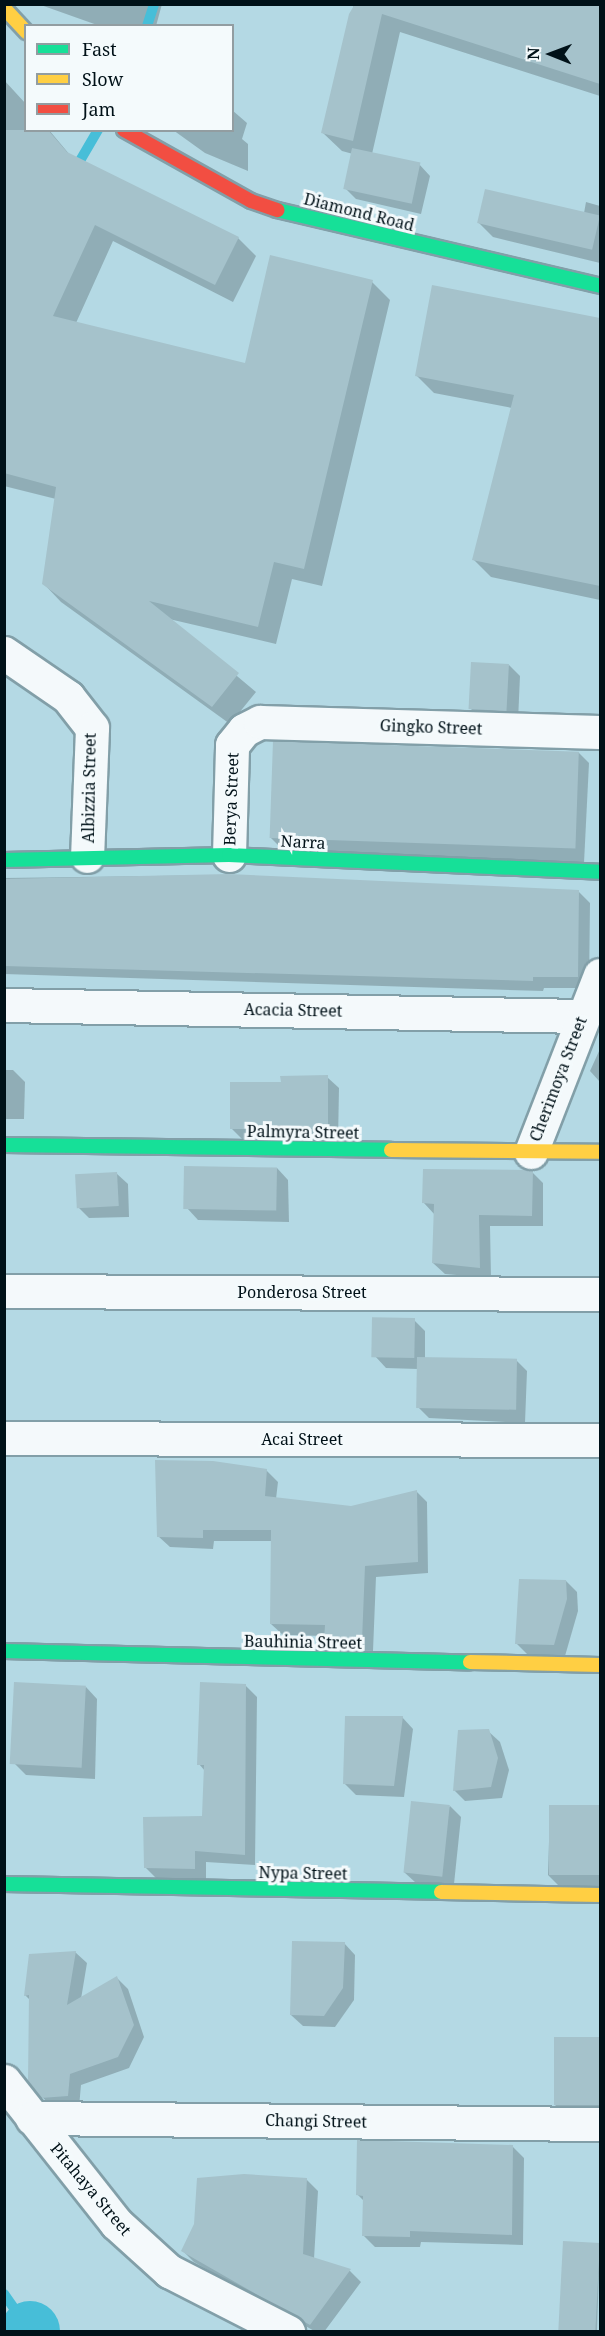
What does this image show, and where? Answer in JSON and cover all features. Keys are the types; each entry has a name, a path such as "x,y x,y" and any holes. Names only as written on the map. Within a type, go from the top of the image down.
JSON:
{"street":[{"path":"4,8 24,30"},
{"name":"Diamond Road","path":"128,132 250,201 273,209 600,286"},
{"name":"Albizzia Street","path":"4,653 68,697 92,728 87,856"},
{"name":"Gingko Street","path":"260,722 600,732"},
{"name":"Berya Street","path":"229,855 232,745 244,730 260,722"},
{"name":"Narra","path":"4,860 87,856 229,855 600,872"},
{"name":"Cherimoya Street","path":"531,1152 582,1016 600,975"},
{"name":"Acacia Street","path":"4,1005 582,1016"},
{"name":"Palmyra Street","path":"4,1145 600,1152"},
{"name":"Ponderosa Street","path":"4,1291 600,1294"},
{"name":"Acai Street","path":"4,1438 600,1440"},
{"name":"Bauhinia Street","path":"4,1652 600,1665"},
{"name":"Nypa Street","path":"4,1884 600,1895"},
{"name":"Pitahaya Street","path":"4,2081 116,2223 169,2271 288,2331"},
{"name":"Changi Street","path":"32,2118 600,2124"}],"building":[{"path":"355,4 600,4 600,84 382,14 353,141 321,133 349,14"},
{"path":"4,130 50,132 67,152 239,237 215,285 95,225 53,316 245,363 270,255 373,280 304,569 274,562 258,627 149,601 239,673 212,707 42,584 56,487 4,473"},
{"path":"352,148 420,163 412,204 343,189"},
{"path":"485,189 600,216 592,250 477,223"},
{"path":"432,285 600,318 600,586 472,560 514,395 415,376"},
{"path":"471,662 509,664 506,711 469,709"},
{"path":"273,741 579,752 575,849 270,838"},
{"path":"229,874 579,890 578,977 533,977 533,981 4,966 4,879"},
{"path":"328,1075 328,1130 277,1125 277,1129 230,1129 230,1082 281,1082 280,1076"},
{"path":"184,1166 277,1168 276,1211 183,1209"},
{"path":"423,1169 533,1170 532,1216 479,1215 480,1268 432,1263 434,1204 422,1203"},
{"path":"117,1172 119,1206 77,1208 75,1174"},
{"path":"372,1317 415,1318 414,1358 371,1357"},
{"path":"417,1357 517,1359 516,1410 416,1408"},
{"path":"155,1460 213,1461 267,1469 265,1496 351,1506 417,1490 418,1562 365,1566 362,1641 324,1640 325,1625 270,1624 271,1530 203,1530 203,1538 157,1537"},
{"path":"519,1579 566,1580 567,1599 554,1645 515,1644"},
{"path":"14,1682 86,1686 82,1768 10,1764"},
{"path":"200,1682 246,1684 245,1855 195,1851 195,1869 144,1868 143,1817 202,1816 204,1765 197,1765"},
{"path":"345,1716 403,1716 394,1786 343,1784"},
{"path":"489,1729 498,1758 491,1787 453,1791 458,1730"},
{"path":"411,1801 450,1805 442,1877 403,1873"},
{"path":"549,1805 600,1805 600,1875 549,1875"},
{"path":"292,1941 345,1942 343,1988 324,2016 290,2015"},
{"path":"76,1951 67,2005 117,1976 134,2025 118,2057 70,2074 68,2096 41,2098 28,2082 29,1995 24,1996 29,1954"},
{"path":"554,2037 599,2037 599,2105 554,2105"},
{"path":"357,2140 513,2145 512,2235 410,2231 410,2237 362,2236 363,2196 356,2195"},
{"path":"244,2174 307,2178 303,2254 351,2269 310,2325 181,2251 194,2224 197,2178"},
{"path":"563,2241 600,2243 595,2332 558,2331"}],"waterway":[{"path":"148,24 154,4"},
{"path":"74,171 97,132"},
{"path":"4,2294 30,2331"}],"traffic: fast":[{"path":"277,210 600,286"},
{"path":"4,860 229,855 600,872"},
{"path":"4,1145 391,1150"},
{"path":"4,1651 470,1662"},
{"path":"4,1884 441,1892"}],"traffic: slow":[{"path":"4,8 24,30"},
{"path":"391,1150 600,1152"},
{"path":"470,1662 600,1665"},
{"path":"441,1892 600,1895"}],"traffic: jam":[{"path":"128,132 251,201 277,210"}]}
